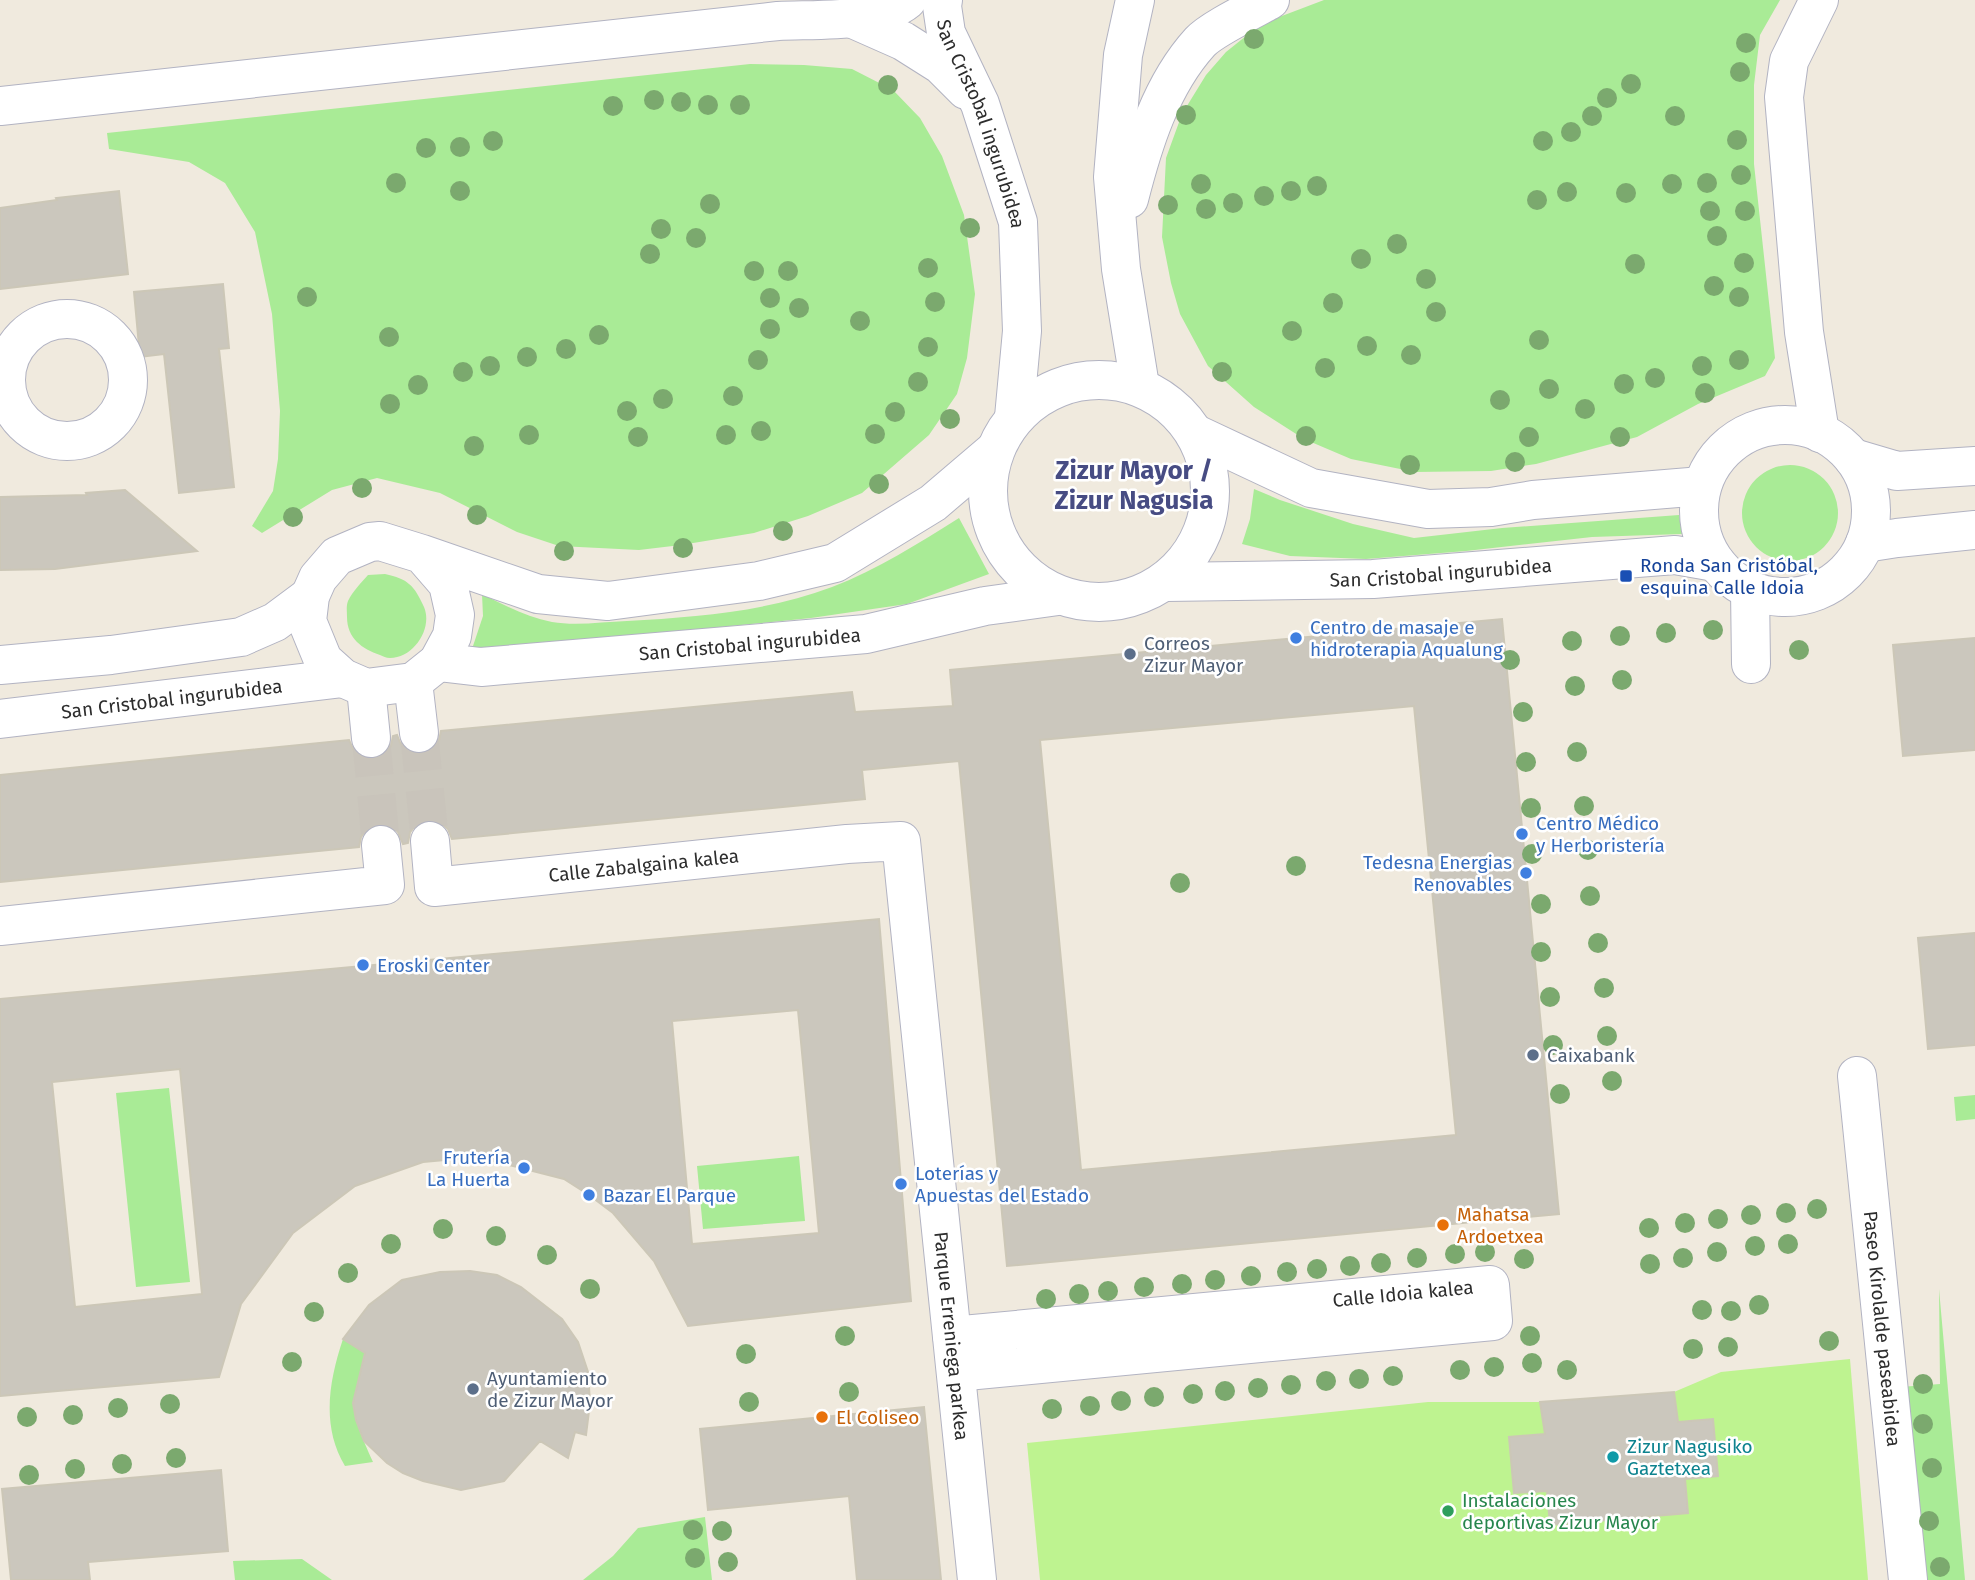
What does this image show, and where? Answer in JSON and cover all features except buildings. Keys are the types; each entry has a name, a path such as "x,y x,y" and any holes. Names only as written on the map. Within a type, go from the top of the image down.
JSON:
{"street":[{"path":"0,106 753,23 851,18 881,12 907,0"},
{"name":"San Cristobal ingurubidea","path":"943,0 946,33 980,104 1018,222 1022,331 1014,417"},
{"path":"1135,0 1123,55 1114,177 1121,269 1140,386"},
{"path":"1119,238 1140,154 1167,90 1202,40 1270,0"},
{"path":"1819,0 1788,61 1784,97 1804,332 1820,433"},
{"path":"851,18 903,41 941,65 980,104"},
{"path":"371,738 354,683 323,660 307,621 310,596 318,578 337,555 370,542 380,541 538,594 608,601 759,581 835,562 933,503 994,451 1014,417 1043,394 1083,380 1140,386 1165,400 1196,434 1311,488 1428,509 1491,507 1533,500 1702,486"},
{"path":"1779,425 1797,425 1837,442 1853,458 1868,486 1872,517 1866,543 1858,558 1833,584 1810,593 1781,597 1750,590 1715,562 1700,526 1699,505 1702,486 1713,463 1722,452 1746,434 1779,425"},
{"path":"994,451 986,492 994,530 1018,569 1058,596 1099,604 1143,596 1166,582 1195,551 1209,519 1211,480 1196,434"},
{"path":"1853,458 1897,471 1975,466"},
{"path":"1866,543 1975,530"},
{"path":"419,733 426,672 452,636 456,615 448,584 422,554"},
{"name":"San Cristobal ingurubidea","path":"1166,582 1373,579 1675,555 1715,562"},
{"path":"1750,590 1751,664"},
{"path":"0,665 111,655 241,637 275,622 310,596"},
{"name":"San Cristobal ingurubidea","path":"426,672 866,634 985,606 1058,596"},
{"path":"354,683 426,672"},
{"name":"San Cristobal ingurubidea","path":"0,719 354,683"},
{"name":"Calle Zabalgaina kalea","path":"430,841 434,887 847,844 901,841"},
{"name":"Parque Erreniega parkea","path":"901,841 977,1580"},
{"path":"0,926 385,885 381,845"},
{"name":"Paseo Kirolalde paseabidea","path":"1857,1076 1908,1580"},
{"name":"Calle Idoia kalea","path":"1490,1285 1493,1321 954,1354 1490,1285"}],"green space":[{"path":"1324,0 1780,0 1760,35 1754,85 1754,164 1775,358 1765,376 1698,404 1637,437 1536,464 1491,471 1415,472 1351,459 1304,439 1254,407 1208,366 1180,314 1162,237 1166,158 1182,114 1206,75 1226,52 1261,24"},
{"path":"750,64 852,69 893,90 920,118 942,156 964,215 975,294 967,358 957,394 929,435 862,493 808,516 754,533 681,545 639,550 559,546 517,532 440,493 377,478 332,490 262,533 252,526 273,491 278,459 280,411 272,314 255,232 225,183 189,162 109,149 107,133"},
{"path":"1790,465 1808,469 1824,479 1834,495 1838,513 1834,531 1824,547 1808,557 1790,561 1772,557 1756,547 1746,531 1742,513 1746,495 1756,479 1772,469"},
{"path":"1254,489 1353,524 1414,538 1502,528 1679,515 1682,534 1592,537 1366,559 1290,556 1242,544 1250,519"},
{"path":"959,518 989,574 907,604 811,618 471,652 483,616 482,594 525,614 561,623 731,612 782,602 849,580 897,556"},
{"path":"385,574 399,578 413,588 426,615 424,632 419,640 407,653 399,657 385,657 367,649 353,637 348,624 348,601 355,590 368,575"},
{"path":"169,1088 190,1282 136,1287 116,1093"},
{"path":"1975,1095 1975,1119 1956,1121 1954,1097"},
{"path":"799,1156 805,1221 703,1229 697,1166"},
{"path":"1939,1289 1965,1580 1923,1580 1900,1387 1940,1384"},
{"path":"343,1339 368,1355 357,1386 355,1409 360,1432 373,1462 345,1466 337,1451 330,1419 331,1387"},
{"name":"Instalaciones deportivas Zizur Mayor","path":"1850,1359 1868,1580 1040,1580 1027,1443 1428,1402 1540,1402 1674,1392 1721,1372"},
{"path":"705,1517 712,1580 583,1580 613,1556 638,1528"},
{"path":"302,1559 332,1580 235,1580 233,1561"}],"tunnel":[{"path":"419,733 430,841"},
{"path":"371,738 381,845"}],"place":[{"name":"Ronda San Cristóbal, esquina Calle Idoia","path":"1626,576"},
{"name":"Centro de masaje e hidroterapia Aqualung","path":"1296,638"},
{"name":"Correos Zizur Mayor","path":"1130,654"},
{"name":"Centro Médico y Herboristería","path":"1522,834"},
{"name":"Tedesna Energias Renovables","path":"1526,873"},
{"name":"Eroski Center","path":"363,965"},
{"name":"Caixabank","path":"1533,1055"},
{"name":"Frutería La Huerta","path":"524,1168"},
{"name":"Loterías y Apuestas del Estado","path":"901,1184"},
{"name":"Bazar El Parque","path":"589,1195"},
{"name":"Mahatsa Ardoetxea","path":"1443,1225"},
{"name":"Ayuntamiento de Zizur Mayor","path":"473,1389"},
{"name":"El Coliseo","path":"822,1417"},
{"name":"Zizur Nagusiko Gaztetxea","path":"1613,1457"},
{"name":"Instalaciones deportivas Zizur Mayor","path":"1448,1511"}],"district":[{"name":"Zizur Mayor / Zizur Nagusia","path":"1134,485"}]}
